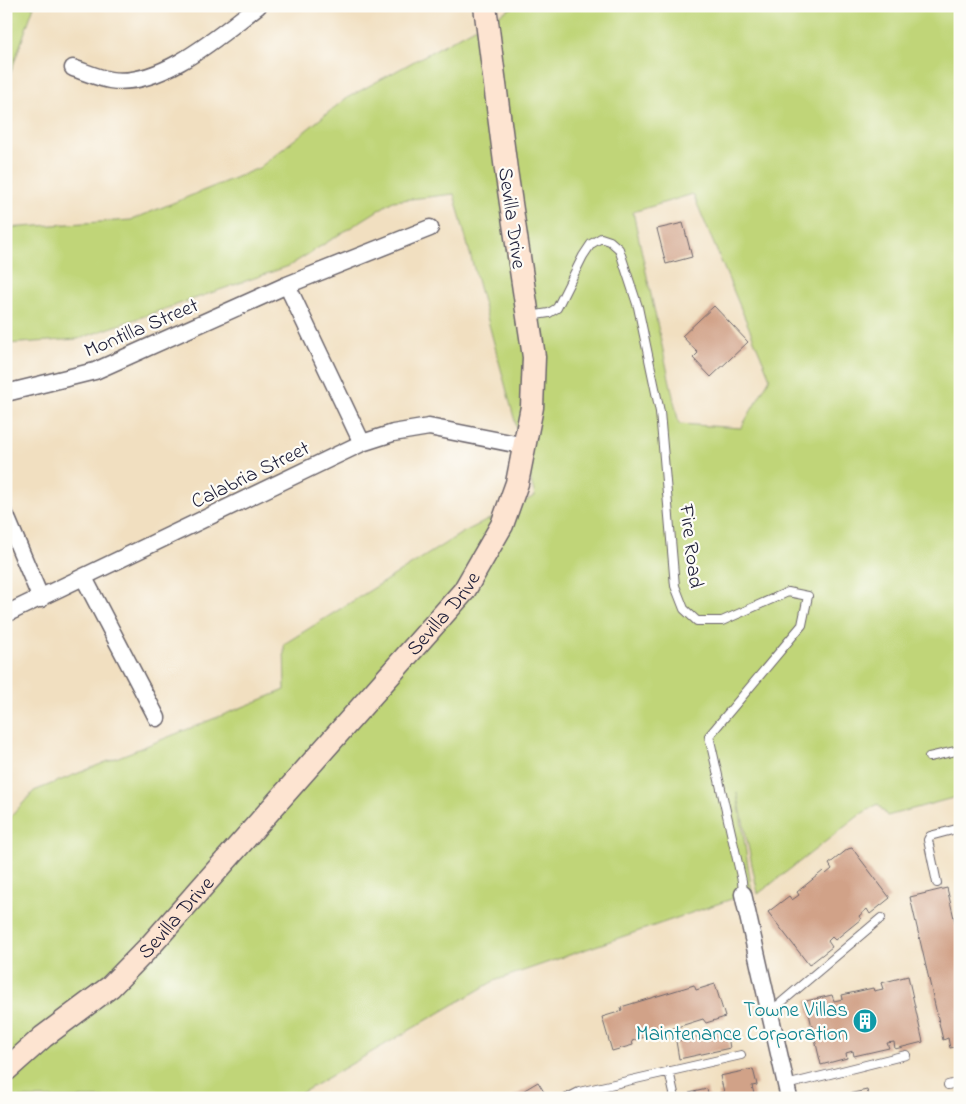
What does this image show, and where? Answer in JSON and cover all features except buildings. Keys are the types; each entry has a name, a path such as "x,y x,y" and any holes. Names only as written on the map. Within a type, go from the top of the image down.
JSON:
{"street":[{"path":"73,68 110,80 155,73 190,58 258,6"},
{"name":"Sevilla Drive","path":"6,1070 44,1037 110,987 150,946 464,591 502,525 517,484 525,446 532,408 534,357 506,170 485,6"},
{"name":"Montilla Street","path":"6,393 95,371 287,285 430,228"},
{"path":"287,285 362,443"},
{"name":"Calabria Street","path":"6,614 41,599 362,443 393,433 428,427 525,446"},
{"path":"6,516 41,599"},
{"path":"84,578 156,718"},
{"path":"743,894 788,1091"}],"lane":[{"name":"Fire Road","path":"527,316 548,313 557,308 591,244 602,238 610,241 619,249 638,306 652,368 665,459 675,586 684,609 697,621 722,621 788,592 808,596 802,625 708,736 742,881 743,894"},
{"path":"929,757 960,750"},
{"path":"937,883 928,840 930,836 960,828"},
{"path":"769,1013 881,918"},
{"path":"567,1098 578,1092 741,1055"},
{"path":"788,1091 906,1055"},
{"path":"669,1071 675,1098"},
{"path":"948,1085 960,1082"}],"green space":[{"path":"6,6 34,6 6,86"},
{"path":"515,6 960,6 960,796 887,816 878,804 861,814 758,894 737,792 752,892 494,981 293,1098 6,1098 6,822 34,791 285,690 284,644 462,533 535,496 454,194 393,201 289,266 78,339 6,344 6,228 131,220 259,168 345,99","holes":["693,194 770,378 741,428 679,424 633,212"]}],"place":[{"name":"Towne Villas Maintenance Corporation","path":"865,1021"}]}
